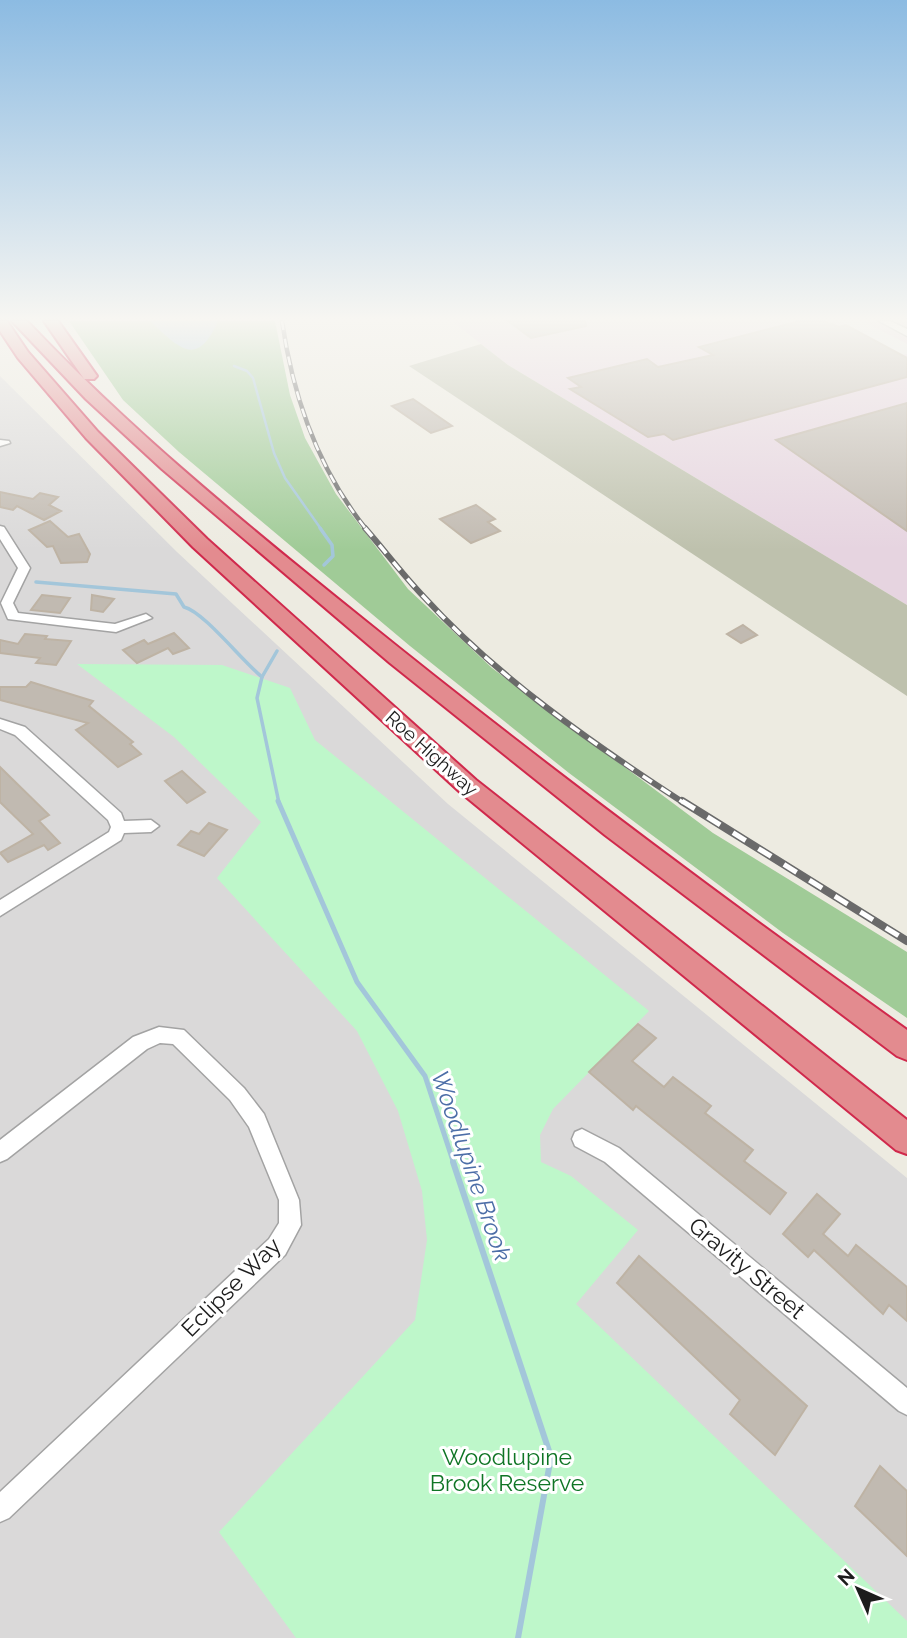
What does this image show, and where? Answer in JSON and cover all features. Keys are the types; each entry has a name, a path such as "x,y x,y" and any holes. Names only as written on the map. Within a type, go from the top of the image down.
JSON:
{"highway":[{"name":"Roe Highway","path":"60,397 92,435 200,544 468,786 907,1139"},
{"path":"95,397 131,433 288,567 528,764 745,930 907,1046"},
{"path":"106,397 131,433"}],"street":[{"path":"0,530 24,569 7,603 13,616 116,628 146,618"},
{"path":"0,724 20,730 115,817 119,827 115,835 0,909"},
{"path":"119,827 151,826"},
{"name":"Eclipse Way","path":"0,1152 140,1043 159,1035 177,1036 237,1094 257,1121 289,1200 290,1225 277,1247 0,1509"},
{"name":"Gravity Street","path":"582,1139 612,1155 907,1403"}],"shaded area":[{"path":"0,397 22,397 177,552 448,804 907,1178 907,1638 0,1638"},
{"path":"456,397 562,397 907,605 907,696"},
{"path":"562,397 907,397 907,605"}],"green space":[{"path":"121,397 291,397 305,438 336,494 408,589 492,668 713,833 907,952 907,1018 783,933 569,773 410,646 179,452"},
{"name":"Woodlupine Brook Reserve","path":"77,664 222,665 290,688 315,740 649,1011 553,1109 540,1135 541,1162 571,1176 638,1230 576,1304 907,1621 907,1638 296,1638 219,1532 415,1320 427,1240 422,1191 398,1111 357,1031 217,878 261,822 174,737"}],"building":[{"path":"584,397 831,397 673,440 664,434 648,437"},
{"path":"413,399 452,426 431,433 392,406"},
{"path":"907,403 907,531 776,440"},
{"path":"0,492 33,499 40,493 58,497 49,505 61,511 44,520 17,506 13,510 0,507"},
{"path":"476,505 495,519 488,522 500,531 471,543 440,519"},
{"path":"50,521 68,537 79,534 90,554 87,562 61,563 53,546 47,547 29,530"},
{"path":"42,595 70,598 60,613 31,610"},
{"path":"92,595 114,599 103,612 91,610"},
{"path":"743,625 757,635 741,643 727,634"},
{"path":"174,633 189,648 173,654 168,648 137,663 123,650 144,640 148,644"},
{"path":"25,634 71,641 56,665 36,663 40,658 0,653 0,640 18,644"},
{"path":"31,682 93,701 89,706 133,742 130,744 141,754 118,767 76,730 88,723 0,700 0,687 26,687"},
{"path":"0,767 49,815 39,821 60,843 48,850 44,845 8,862 0,853 33,834 0,802"},
{"path":"182,771 205,792 187,803 165,781"},
{"path":"209,823 227,830 204,856 178,845 191,831 199,834"},
{"path":"638,1024 656,1038 632,1061 664,1087 673,1077 711,1106 705,1113 753,1150 744,1161 786,1193 770,1214 636,1106 633,1110 589,1072"},
{"path":"817,1194 840,1214 823,1234 848,1256 856,1245 907,1287 907,1321 889,1305 883,1314 814,1250 808,1257 783,1234"},
{"path":"639,1256 807,1406 775,1455 730,1414 740,1400 617,1283"},
{"path":"880,1466 907,1491 907,1556 855,1506"}],"waterway":[{"name":"Woodlupine Brook","path":"258,397 274,453 285,478 321,529"},
{"name":"Woodlupine Brook","path":"320,528 332,545 333,556 324,565"},
{"path":"36,582 176,594 184,607 202,618 262,677"},
{"name":"Woodlupine Brook","path":"262,677 277,651"},
{"name":"Woodlupine Brook","path":"262,677 257,698 279,803"},
{"name":"Woodlupine Brook","path":"278,801 357,982 425,1076 454,1164"},
{"name":"Woodlupine Brook","path":"453,1162 551,1457 518,1638"}],"railway":[{"path":"299,397 321,457 334,482 366,529"},
{"path":"365,528 424,597 483,655 581,733 684,803"},
{"path":"682,801 907,941"}]}
